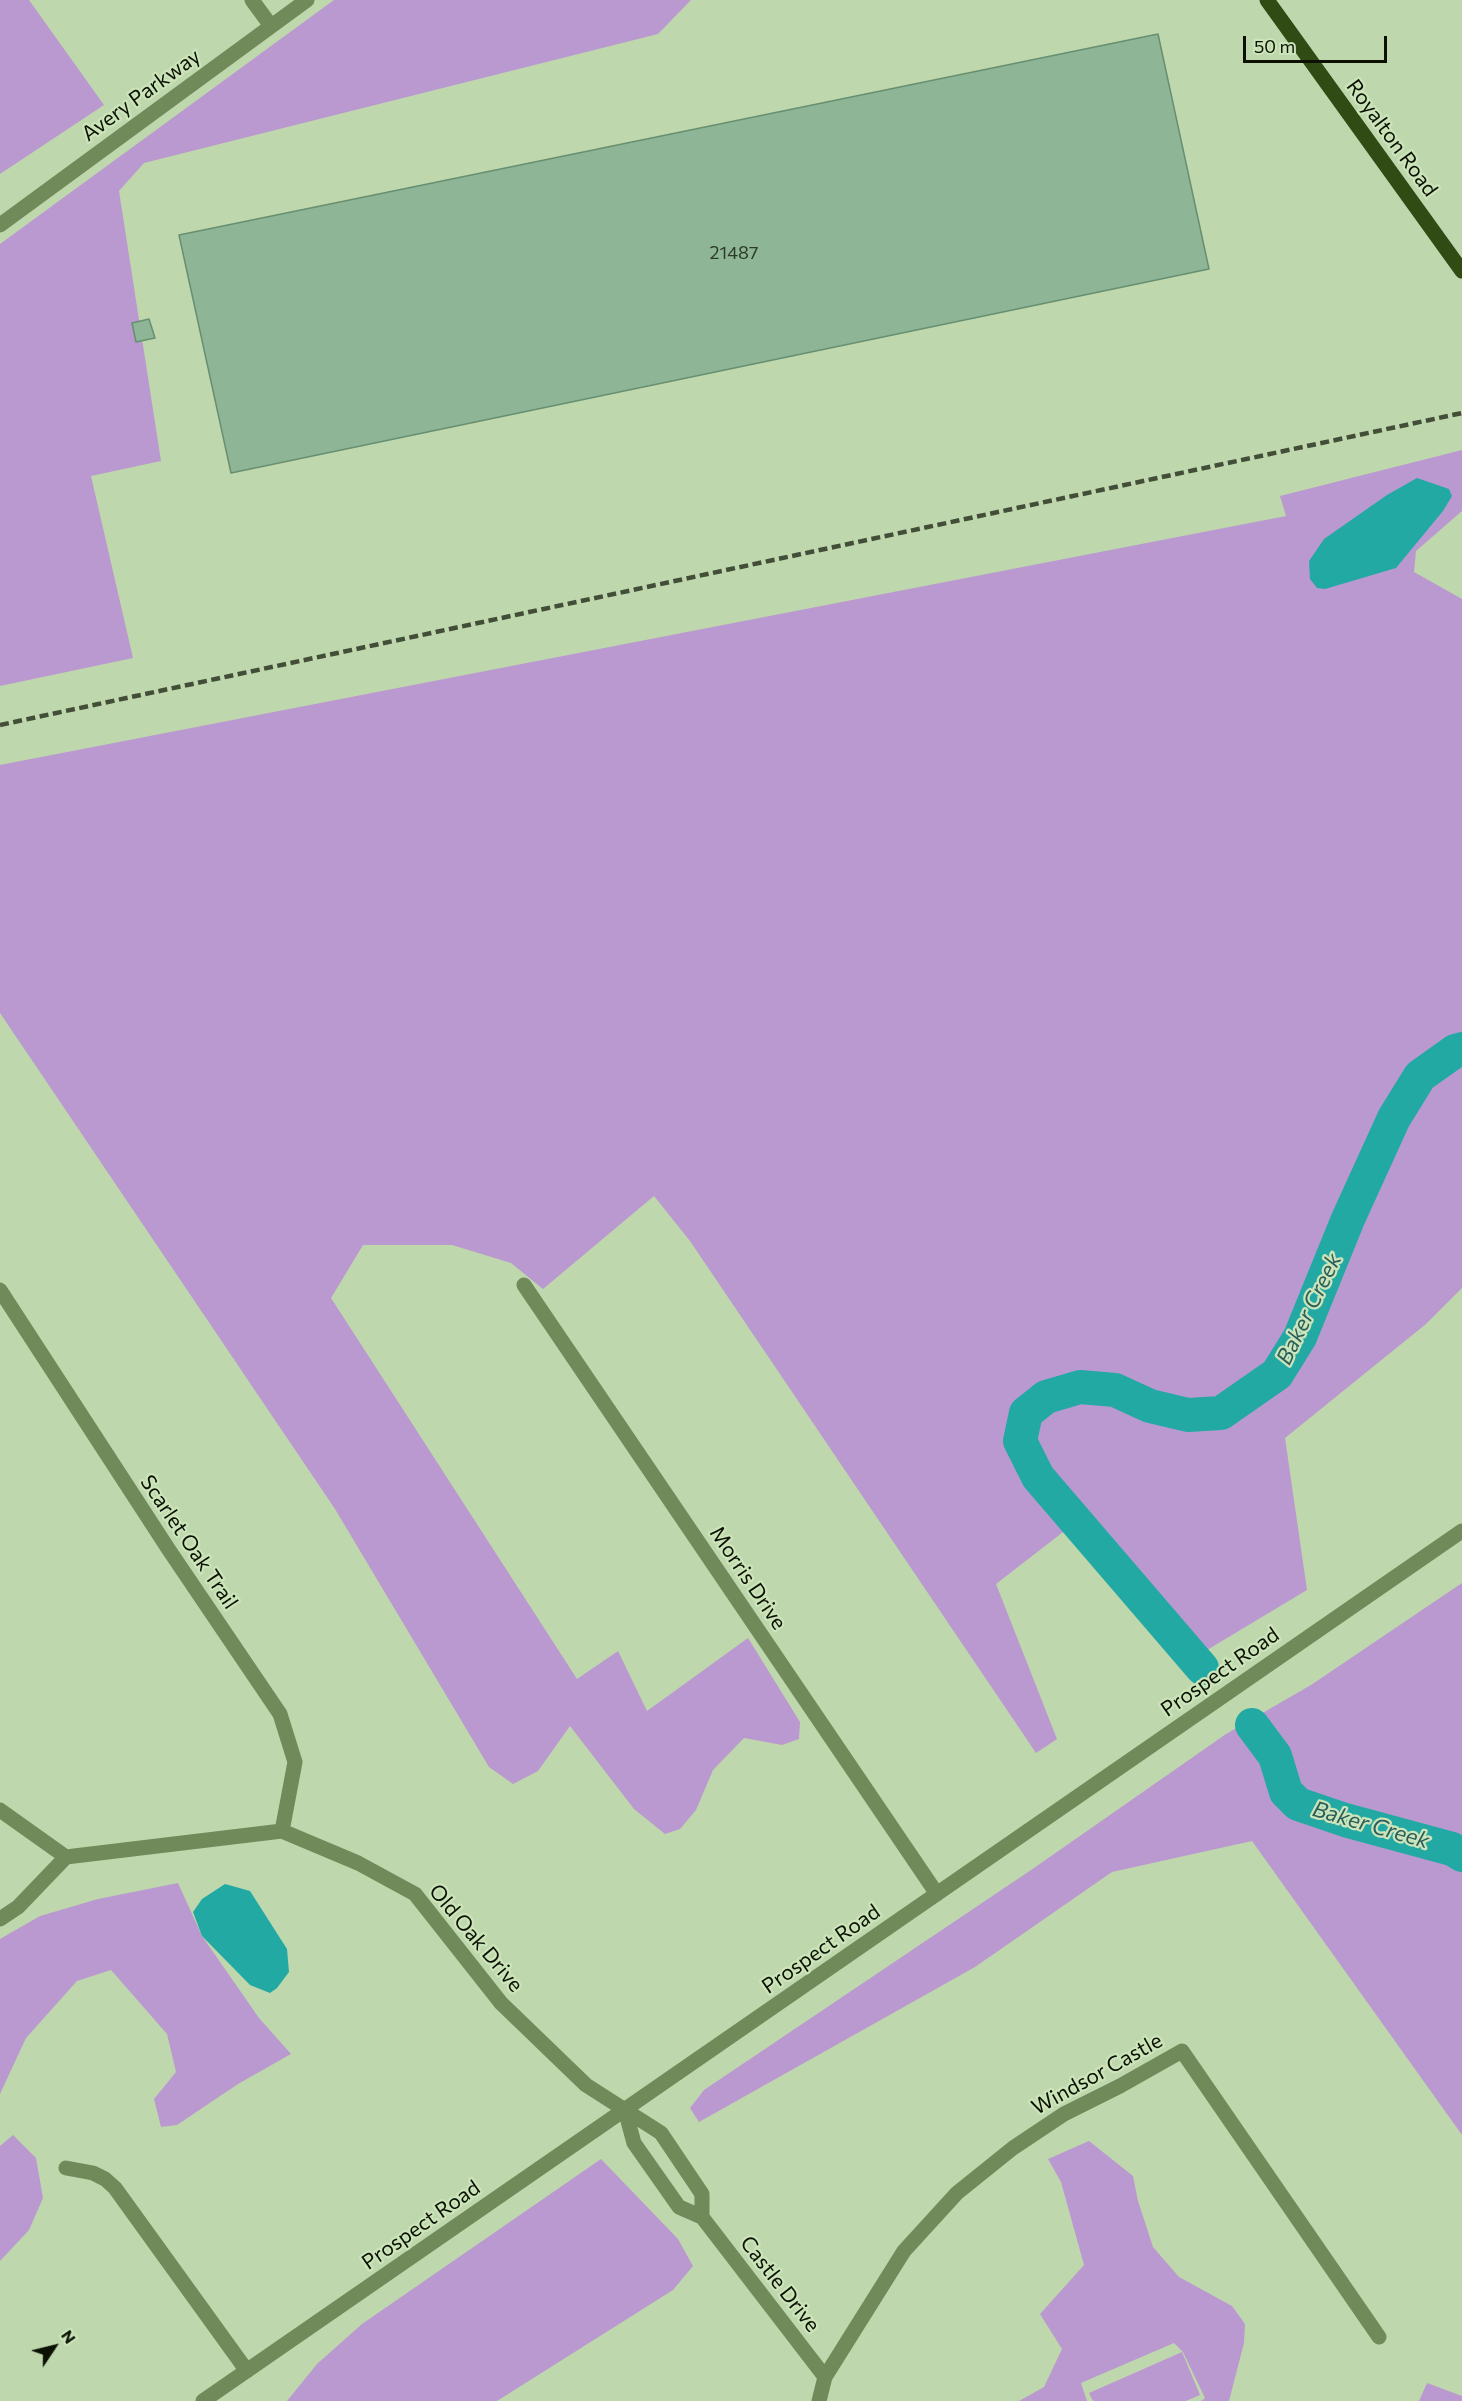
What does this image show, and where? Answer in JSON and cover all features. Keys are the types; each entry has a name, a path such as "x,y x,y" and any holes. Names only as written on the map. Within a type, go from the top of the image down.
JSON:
{"main road":[{"name":"Royalton Road","path":"1268,0 1462,271"}],"street":[{"path":"252,0 272,26"},
{"name":"Avery Parkway","path":"0,225 307,0"},
{"name":"Morris Drive","path":"524,1285 936,1894"},
{"name":"Scarlet Oak Trail","path":"0,1290 169,1550 280,1714 295,1762 282,1831"},
{"name":"Prospect Road","path":"203,2401 1462,1531"},
{"path":"0,1810 66,1857 18,1907 0,1919"},
{"name":"Old Oak Drive","path":"66,1857 282,1831 358,1863 415,1894 501,2002 586,2085 625,2110"},
{"name":"Windsor Castle","path":"819,2401 825,2377 904,2251 957,2193 1012,2148 1064,2114 1182,2051 1379,2337"},
{"path":"625,2110 661,2133 702,2193 702,2217"},
{"name":"Castle Drive","path":"625,2110 634,2143 679,2207 702,2217 825,2377"},
{"path":"66,2168 93,2173 105,2179 115,2188 246,2371"}],"shaded area":[{"path":"0,0 29,0 104,105 0,174"},
{"path":"334,0 691,0 658,34 144,163 119,191 161,461 91,476 133,658 0,686 0,244"},
{"path":"1462,450 1462,511 1416,551 1414,572 1462,599 1462,1288 1426,1324 1285,1438 1307,1590 1207,1650 1085,1515 996,1584 1057,1739 1036,1753 690,1241 654,1196 543,1289 511,1263 452,1245 363,1245 331,1298 577,1679 618,1651 647,1711 748,1638 800,1722 799,1739 782,1745 744,1738 713,1770 696,1810 680,1829 665,1834 634,1809 570,1726 538,1771 513,1784 489,1767 335,1509 0,1013 0,765 1286,516 1280,496"},
{"path":"1462,1583 1462,2135 1252,1841 1112,1872 975,1967 699,2122 690,2108 704,2090 1034,1868 1226,1734 1311,1685"},
{"path":"178,1883 202,1936 259,2018 291,2054 238,2084 177,2125 161,2127 154,2099 176,2072 167,2034 111,1970 77,1981 26,2038 0,2094 0,1939 40,1916 98,1899"},
{"path":"13,2135 36,2158 43,2198 29,2230 0,2261 0,2146"},
{"path":"1089,2141 1133,2176 1138,2201 1153,2247 1179,2277 1232,2306 1245,2324 1244,2343 1229,2401 1201,2401 1205,2398 1183,2352 1174,2343 1081,2383 1087,2401 1019,2401 1044,2387 1062,2349 1040,2314 1084,2265 1061,2182 1048,2159"},
{"path":"601,2159 678,2239 693,2266 673,2290 497,2401 287,2401 317,2364 362,2324"},
{"path":"1182,2352 1200,2395 1186,2401 1093,2401 1089,2393"},
{"path":"1427,2383 1462,2396 1462,2401 1419,2401"}],"water":[{"path":"1417,478 1449,489 1452,496 1443,511 1396,568 1325,589 1317,588 1310,579 1309,561 1324,539 1387,495"},
{"path":"225,1884 250,1891 287,1949 289,1972 277,1988 270,1993 250,1985 202,1936 193,1912 202,1899"}],"building":[{"path":"1158,34 1209,269 231,473 179,235"},
{"path":"149,319 155,338 136,342 132,323"}],"waterway":[{"name":"Baker Creek","path":"1202,1668 1038,1477 1020,1441 1026,1413 1046,1397 1080,1387 1115,1390 1150,1406 1188,1415 1221,1413 1277,1374 1300,1337 1348,1219 1394,1118 1420,1076 1455,1051 1462,1049"},
{"name":"Baker Creek","path":"1252,1725 1275,1756 1286,1792 1298,1804 1345,1820 1452,1849 1462,1855"}],"railway":[{"path":"0,725 1462,413"}]}
